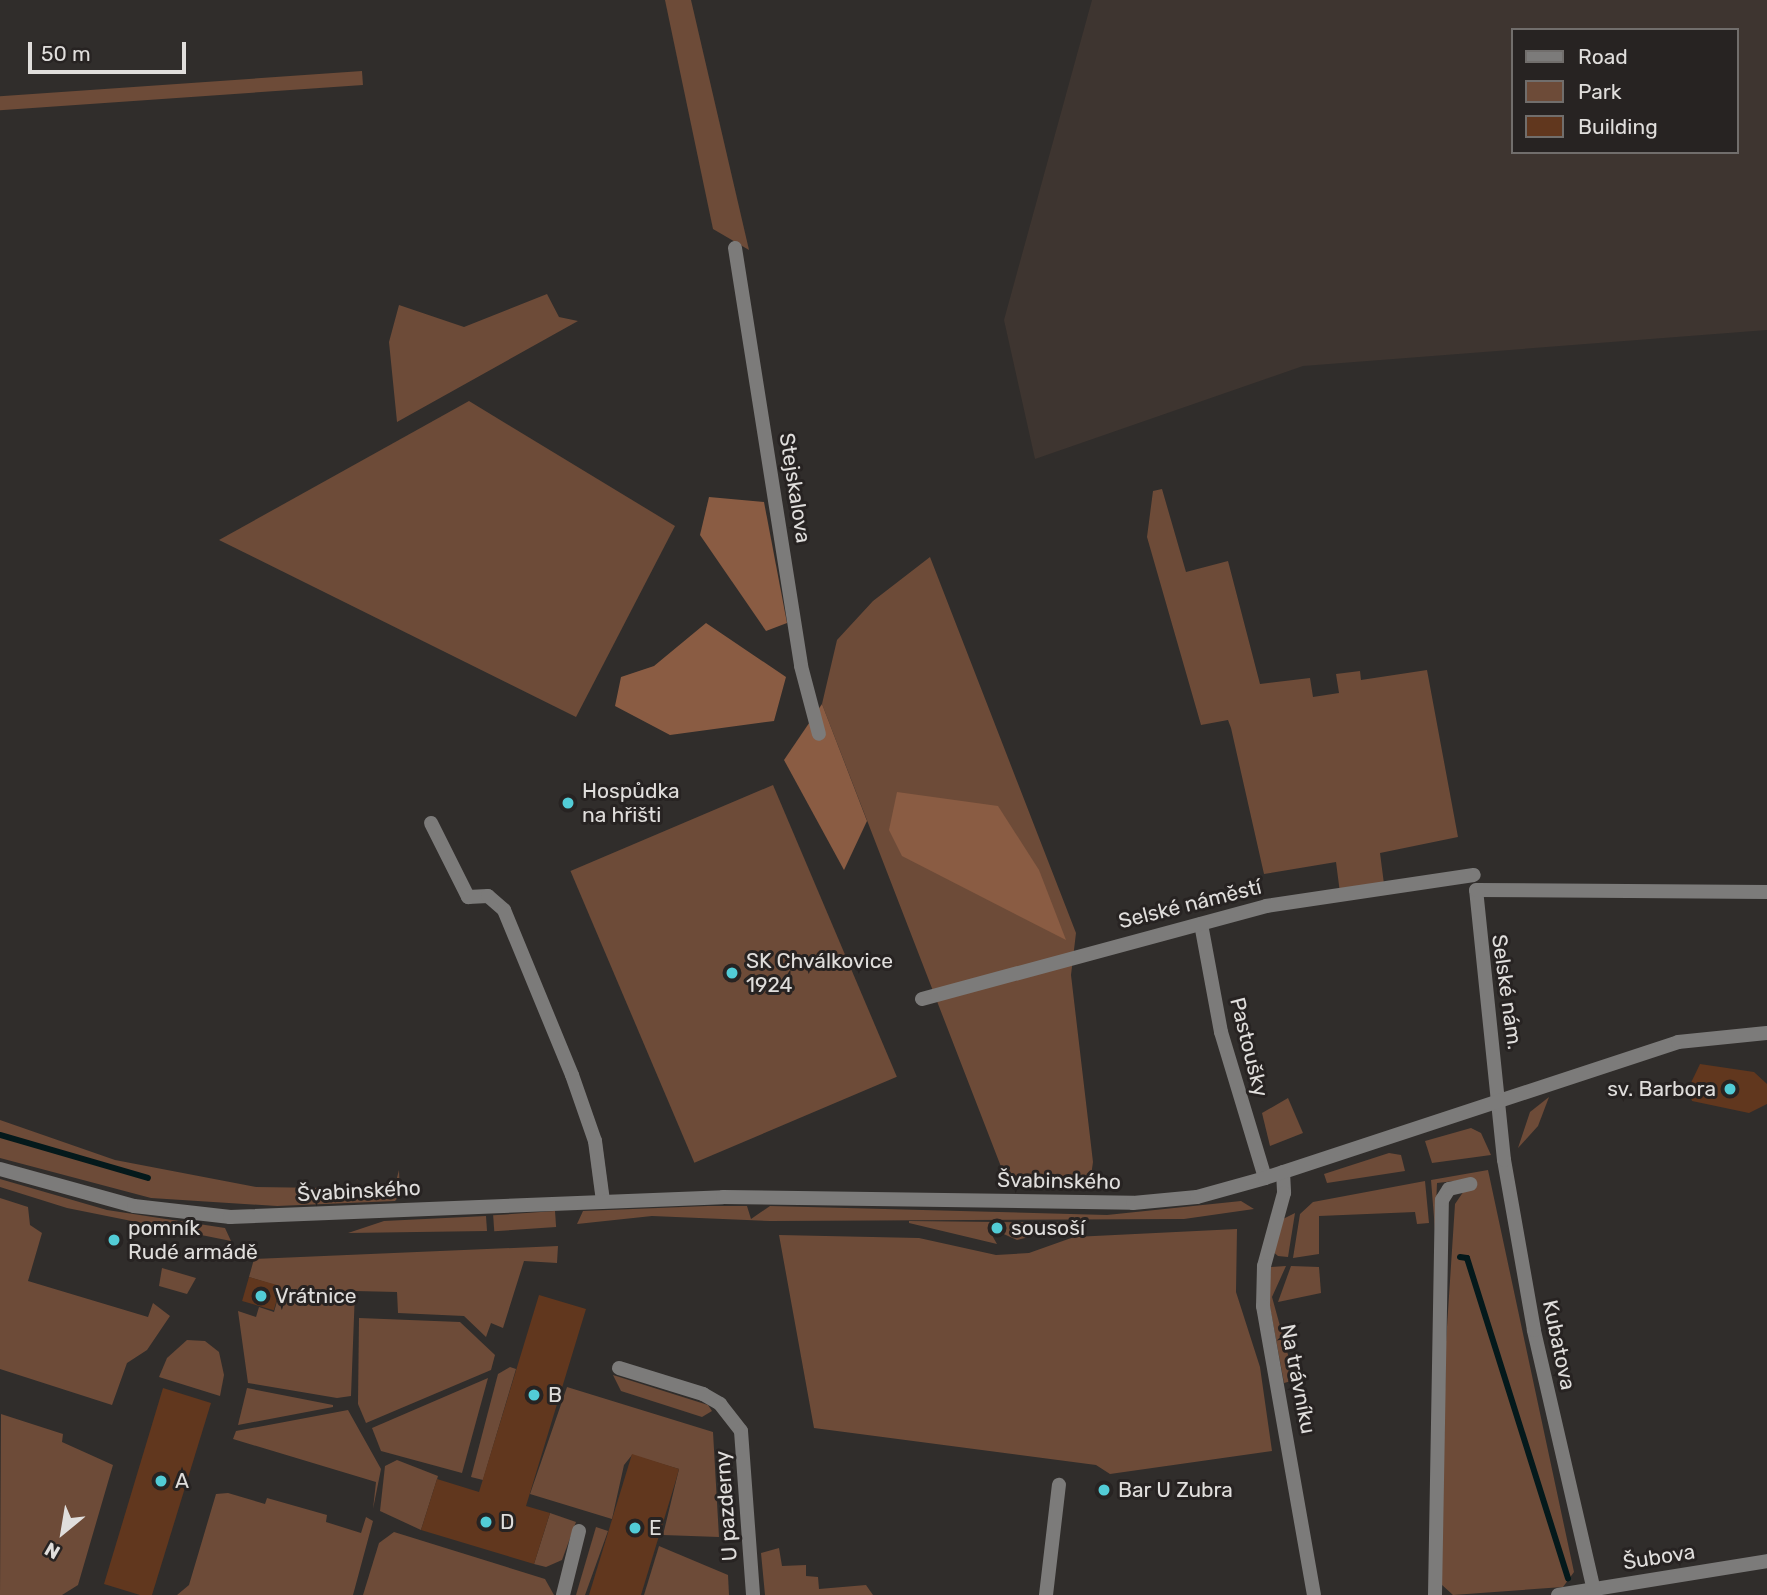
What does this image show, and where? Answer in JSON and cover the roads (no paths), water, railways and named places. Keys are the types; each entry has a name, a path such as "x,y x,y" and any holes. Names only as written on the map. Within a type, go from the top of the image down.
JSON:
{"street":[{"name":"Stejskalova","path":"735,248 802,666 819,734"},
{"path":"431,823 468,897 488,896 504,911 577,1088 595,1141 603,1201"},
{"name":"Selské náměstí","path":"922,999 1266,906 1475,883 1767,892"},
{"name":"Selské nám.","path":"1475,883 1500,1100"},
{"name":"Pastoušky","path":"1201,924 1221,1032 1265,1178"},
{"path":"1500,1100 1678,1042 1767,1034"},
{"name":"Švabinského","path":"0,1169 118,1202 246,1217 736,1197 1133,1203 1198,1196 1265,1178 1500,1100"},
{"name":"Kubatova","path":"1500,1100 1504,1160 1534,1330 1594,1592"},
{"name":"Na trávníku","path":"1283,1172 1284,1193 1264,1266 1263,1306 1314,1595"},
{"path":"1434,1595 1442,1200 1449,1189 1470,1184"},
{"name":"U pazderny","path":"619,1368 703,1394 720,1404 741,1431 753,1595"},
{"path":"1046,1595 1059,1485"},
{"path":"563,1595 579,1531"},
{"name":"Šubova","path":"1558,1595 1594,1592 1767,1561"}],"waterway":[{"path":"0,1135 148,1178"},
{"path":"1460,1257 1467,1258 1568,1578"}],"place":[{"name":"Hospůdka na hřišti","path":"568,803"},
{"name":"SK Chválkovice 1924","path":"732,973"},
{"name":"sv. Barbora","path":"1730,1089"},
{"name":"sousoší","path":"997,1228"},
{"name":"pomník Rudé armádě","path":"114,1240"},
{"name":"Vrátnice","path":"261,1296"},
{"name":"B","path":"534,1395"},
{"name":"A","path":"161,1481"},
{"name":"Bar U Zubra","path":"1104,1490"},
{"name":"D","path":"486,1522"},
{"name":"E","path":"635,1528"}]}
